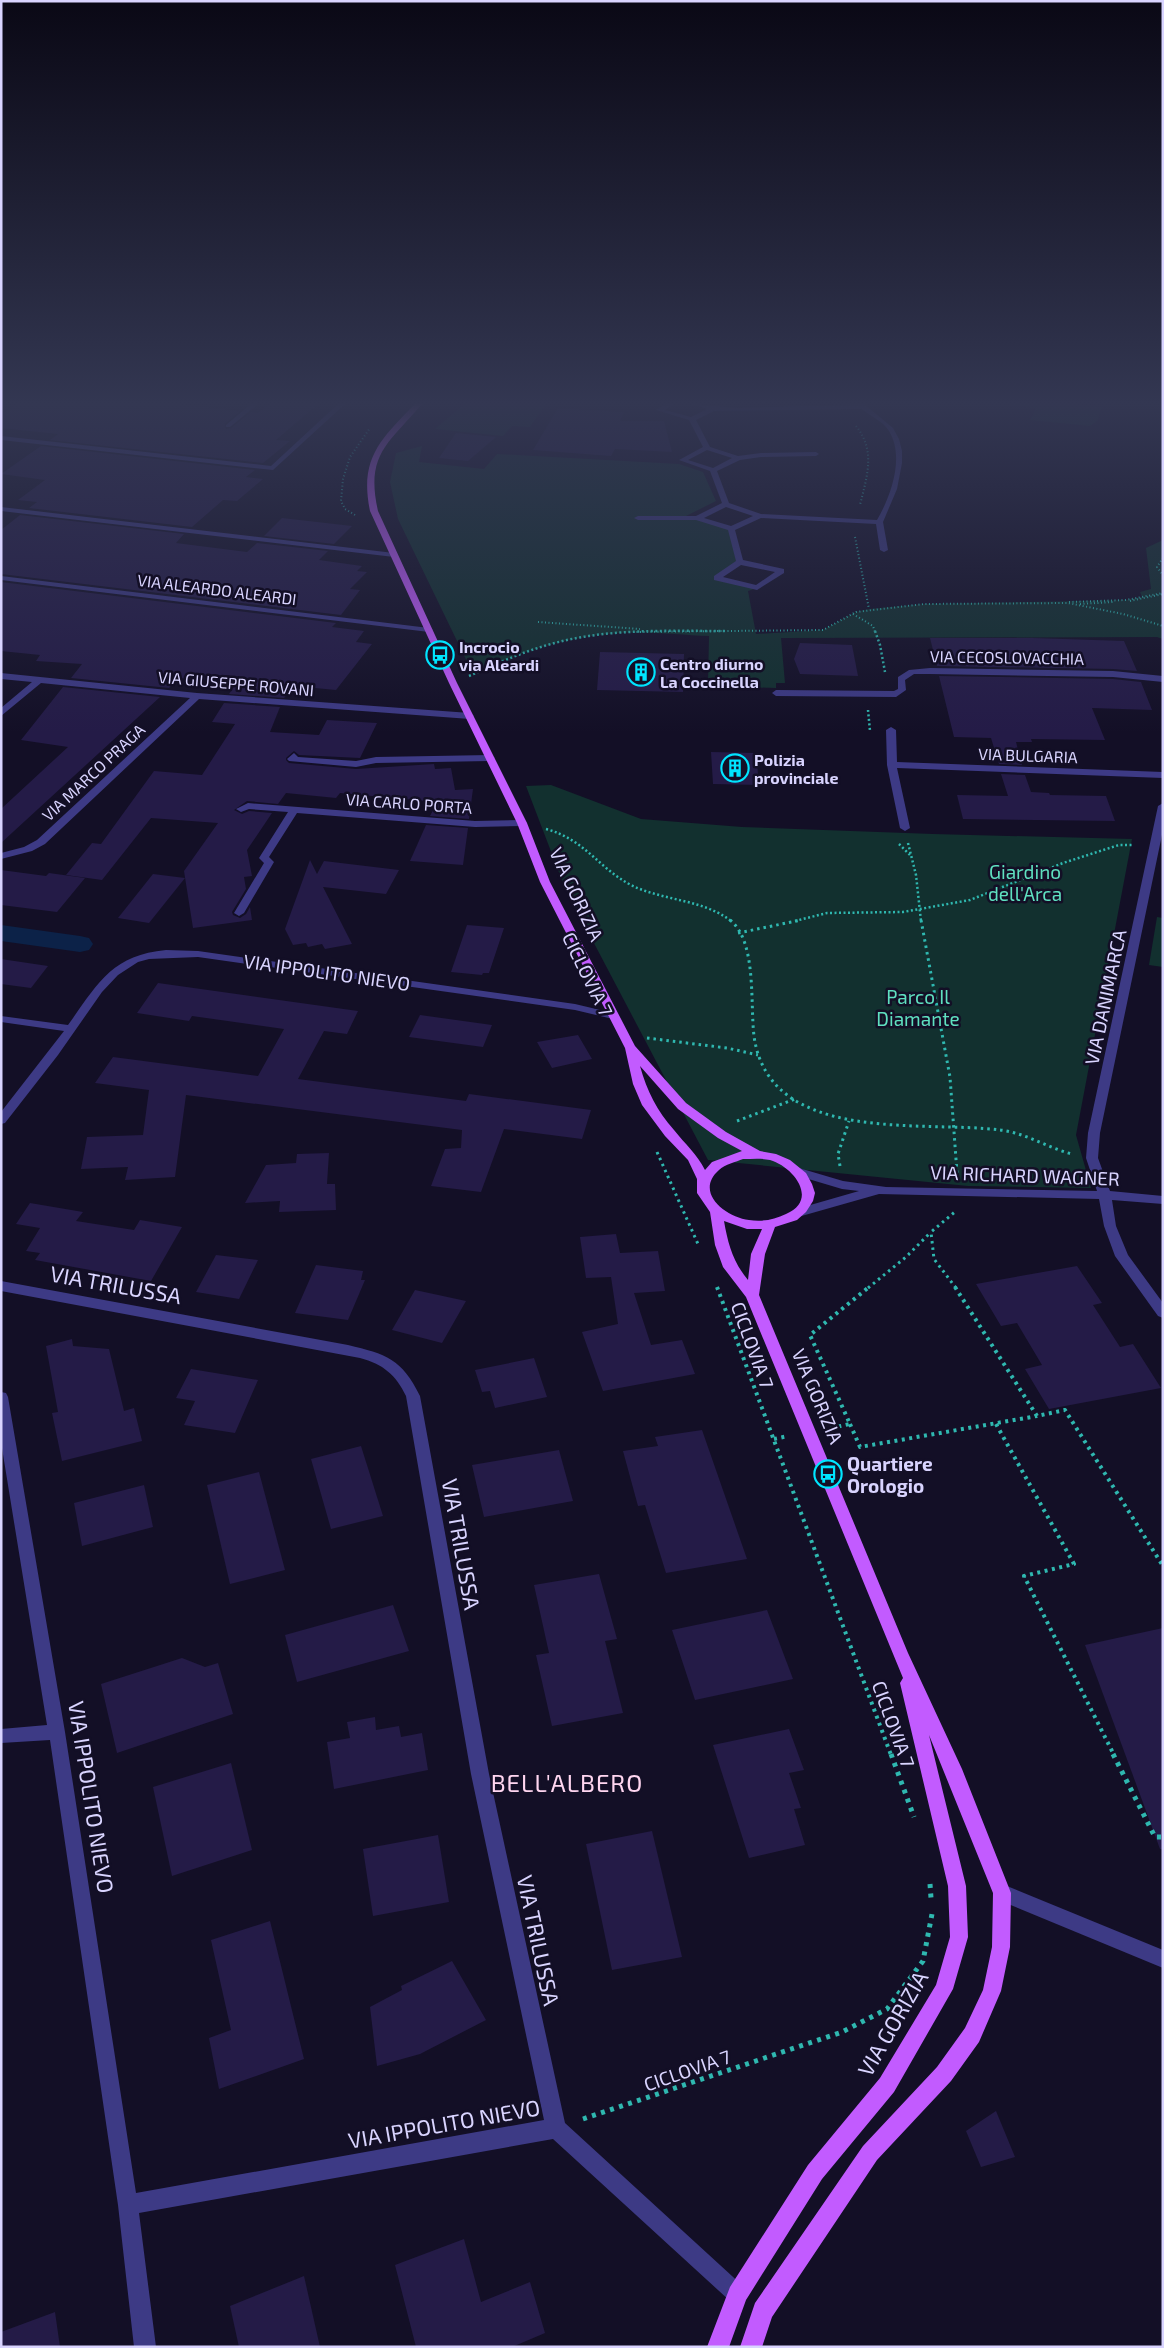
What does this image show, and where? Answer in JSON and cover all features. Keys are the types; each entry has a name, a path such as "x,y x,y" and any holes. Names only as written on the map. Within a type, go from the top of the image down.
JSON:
{"main road":[{"name":"VIA GORIZIA","path":"375,514 453,682 524,827 546,882 623,1036 630,1047 682,1106 722,1135 758,1155"},
{"name":"VIA GORIZIA","path":"630,1047 639,1084 648,1106 669,1133 693,1158 704,1180"},
{"path":"742,1155 774,1158 789,1164 800,1172 806,1182 808,1193 806,1204 798,1213 785,1220 770,1224 754,1225 737,1222 710,1207 703,1196 706,1174 714,1165 742,1155"},
{"name":"VIA GORIZIA","path":"716,1211 722,1245 730,1267 752,1295 900,1653 953,1769 1002,1893 1001,1947 992,1991 972,2034 944,2074 870,2154 763,2311 750,2347"},
{"path":"752,1295 758,1254 770,1224"},
{"name":"VIA GORIZIA","path":"718,2347 737,2294 815,2172 887,2085 923,2028 944,1989 959,1937 957,1886 900,1653"}],"street":[{"path":"40,514 394,555"},
{"path":"697,518 706,514"},
{"path":"753,514 760,516 879,522"},
{"path":"884,550 879,522 885,514"},
{"path":"638,518 697,518 731,529 760,516"},
{"path":"731,529 740,562"},
{"path":"740,562 772,569 780,571 757,588 716,578 740,562"},
{"name":"VIA ALEARDO ALEARDI","path":"1,578 429,630"},
{"name":"VIA CECOSLOVACCHIA","path":"776,693 896,694 902,690 901,679 912,672 930,670 1113,674 1163,679"},
{"name":"VIA GIUSEPPE ROVANI","path":"1,676 197,696 470,716"},
{"path":"1,713 39,680"},
{"name":"VIA MARCO PRAGA","path":"1,856 28,849 41,842 197,696"},
{"path":"890,730 892,765 905,828"},
{"path":"294,756 292,759 356,764 376,760 490,758"},
{"name":"VIA BULGARIA","path":"892,765 1163,775"},
{"name":"VIA CARLO PORTA","path":"242,809 248,806 524,827"},
{"name":"VIA DANIMARCA","path":"1163,806 1160,831 1154,848 1094,1133 1092,1158 1105,1195 1110,1226 1122,1256 1163,1313"},
{"path":"239,914 268,862 264,858 294,810"},
{"name":"VIA IPPOLITO NIEVO","path":"1,1120 71,1029 101,985 115,971 135,960 168,954 198,954 575,1007 613,1016"},
{"path":"1,1019 71,1029"},
{"name":"VIA RICHARD WAGNER","path":"800,1172 842,1185 886,1191 1105,1195 1163,1200"},
{"name":"VIA RICHARD WAGNER","path":"798,1213 846,1198 886,1191"},
{"name":"VIA TRILUSSA","path":"1,1286 348,1350 374,1356 393,1365 406,1378 413,1396 480,1774 556,2128"},
{"name":"VIA IPPOLITO NIEVO","path":"1,1397 57,1732 128,2205 145,2347"},
{"path":"1,1736 57,1732"},
{"path":"1002,1893 1163,1959"},
{"name":"VIA IPPOLITO NIEVO","path":"128,2205 556,2128 737,2294"}],"path":[{"path":"352,514 362,520 374,553"},
{"path":"1163,558 1157,567 1163,575"},
{"path":"453,682 518,654 553,643 610,633 823,630 856,612 869,609 924,604 1126,600 1163,593"},
{"path":"1074,605 1139,600 1163,593"},
{"path":"1050,603 1074,605 1123,614 1163,626"},
{"path":"538,622 671,631"},
{"path":"524,827 552,830 577,840 619,877 635,886 723,915 733,923 748,953 758,1055 768,1074 795,1099 827,1115 857,1123 1004,1130 1040,1141 1065,1152 1092,1158"},
{"path":"738,933 827,913 871,914 920,910 970,900 1062,863 1119,845 1154,848"},
{"path":"911,857 916,875 923,938 932,976 950,1077 961,1207 906,1256 810,1335 860,1447 996,1424 1065,1410 1163,1566"},
{"path":"623,1036 727,1048 758,1055"},
{"path":"654,1144 699,1247"},
{"path":"931,1232 934,1259 968,1305 1037,1416"},
{"name":"CICLOVIA 7","path":"715,1282 914,1818"},
{"path":"774,1439 850,1424"},
{"path":"996,1424 1074,1564 1024,1576 1155,1837 1163,1837"},
{"name":"CICLOVIA 7","path":"556,2128 842,2032 888,2008 923,1960 932,1914 929,1877"}],"green space":[{"path":"397,514 691,514 686,516 731,529 740,562 717,577 757,588 748,591 756,634 823,630 856,612 869,609 924,604 1126,600 1142,597 1140,592 1151,589 1146,548 1163,540 1163,639 1157,637 781,638 785,683 776,683 776,688 711,686 708,683 709,636 621,633 591,636 557,643 506,659 473,674"},
{"name":"Parco Il Diamante","path":"551,785 641,819 742,827 1132,839 1076,1135 1091,1188 968,1186 708,1160 565,888 526,786"},
{"path":"1157,917 1163,918 1163,967 1149,965"}],"building":[{"path":"77,514 207,514 192,527"},
{"path":"20,515 184,534 176,543 247,552 257,543 328,551 319,560 362,566 357,571 367,572 350,589 360,590 341,615 1,574 1,530"},
{"path":"282,518 352,526 334,544 264,536"},
{"path":"1,582 336,623 332,627 364,631 356,642 372,644 336,690 294,686 284,698 229,694 236,683 179,678 169,688 71,678 82,664 36,661 40,655 1,651"},
{"path":"930,638 1033,638 1124,641 1137,671 937,666"},
{"path":"800,643 852,645 858,676 800,674 794,659"},
{"name":"Centro diurno La Coccinella","path":"600,652 684,654 683,692 597,690"},
{"path":"939,676 1113,679 1141,682 1152,710 1092,708 1105,740 1031,739 1032,742 1016,742 1022,765 999,764 991,738 954,737"},
{"path":"63,687 160,697 1,843 1,809 68,747 21,740"},
{"path":"224,703 280,707 270,732 319,735 327,720 377,723 360,758 299,755 294,751 286,760 289,763 356,769 434,764 435,769 451,768 455,790 473,789 469,819 430,816 437,802 340,793 336,798 286,793 278,804 247,801 234,810 242,814 249,811 272,813 247,850 252,876 244,877 246,889 232,912 233,915 240,918 246,914 250,907 252,920 193,928 184,871 218,823 151,818 102,880 66,875 92,843 101,844 154,771 202,775 235,724 212,722"},
{"name":"Polizia provinciale","path":"711,752 756,753 759,785 713,784"},
{"path":"1001,774 1025,775 1031,792 1049,793 1050,795 1106,796 1115,821 963,819 957,795 1008,796"},
{"path":"426,825 468,828 463,865 410,861"},
{"path":"310,860 317,874 324,861 399,870 386,894 323,887 352,944 325,949 322,944 308,947 306,943 293,945 285,929"},
{"path":"1,870 46,876 49,873 85,878 57,912 1,905"},
{"path":"153,874 185,878 149,923 118,918"},
{"path":"467,925 504,928 489,973 483,973 482,975 451,972"},
{"path":"1,959 48,966 31,988 1,984"},
{"path":"158,983 358,1011 347,1034 324,1031 298,1079 466,1101 469,1094 591,1110 582,1139 504,1129 481,1192 431,1186 445,1149 461,1148 462,1130 186,1095 175,1177 125,1180 128,1167 81,1169 87,1137 143,1135 149,1090 95,1083 113,1057 258,1076 284,1029 192,1016 189,1021 137,1013"},
{"path":"420,1015 492,1025 483,1047 409,1037"},
{"path":"578,1035 592,1059 552,1068 537,1042"},
{"path":"329,1153 327,1184 335,1184 336,1210 279,1212 280,1201 245,1203 266,1165 296,1163 297,1154"},
{"path":"30,1203 83,1212 76,1221 134,1230 140,1220 182,1227 151,1281 35,1260 40,1253 26,1251 40,1228 16,1224"},
{"path":"616,1234 620,1253 658,1251 665,1291 634,1293 651,1345 682,1340 695,1374 603,1391 582,1332 618,1324 611,1277 586,1278 580,1237"},
{"path":"216,1255 258,1260 239,1299 196,1292"},
{"path":"316,1265 363,1271 361,1280 365,1280 348,1320 295,1313"},
{"path":"1077,1266 1102,1303 1093,1305 1120,1347 1133,1344 1161,1388 1049,1409 1025,1369 1042,1365 1017,1323 1001,1326 976,1284"},
{"path":"415,1290 466,1301 442,1343 392,1330"},
{"path":"72,1339 73,1346 109,1349 124,1411 134,1408 142,1441 62,1461 52,1413 58,1412 46,1346"},
{"path":"534,1358 547,1397 495,1408 490,1391 482,1392 475,1370"},
{"path":"191,1369 258,1380 235,1433 184,1425 195,1401 176,1398"},
{"path":"702,1430 747,1559 666,1573 645,1505 638,1506 623,1451 658,1446 655,1437"},
{"path":"361,1446 383,1516 331,1529 311,1459"},
{"path":"559,1450 573,1501 484,1517 472,1465"},
{"path":"259,1472 285,1570 230,1584 207,1485"},
{"path":"144,1485 153,1527 82,1546 74,1503"},
{"path":"599,1574 617,1639 605,1641 623,1713 552,1726 536,1655 549,1653 534,1585"},
{"path":"393,1605 409,1651 297,1682 285,1635"},
{"path":"767,1610 793,1679 695,1700 672,1630"},
{"path":"1163,1628 1163,1849 1160,1849 1085,1645"},
{"path":"182,1658 205,1667 218,1663 233,1714 117,1753 101,1684"},
{"path":"375,1717 376,1730 399,1726 401,1737 422,1733 428,1770 334,1789 327,1742 350,1738 347,1722"},
{"path":"789,1729 804,1770 789,1773 801,1808 794,1809 805,1845 749,1858 713,1745"},
{"path":"231,1763 252,1850 172,1876 153,1787"},
{"path":"652,1831 682,1957 612,1970 586,1844"},
{"path":"438,1835 449,1902 373,1916 363,1849"},
{"path":"270,1921 304,2059 219,2089 209,2038 231,2030 211,1940"},
{"path":"452,1961 486,2020 420,2054 377,2066 370,2007 402,1990 401,1986"},
{"path":"996,2111 1015,2157 981,2167 966,2131"},
{"path":"464,2239 481,2302 530,2282 545,2333 512,2347 416,2347 395,2265"},
{"path":"304,2276 320,2347 239,2347 230,2306"},
{"path":"55,2312 60,2347 1,2347 1,2332"}],"waterway":[{"path":"1,933 80,944"}],"place":[{"name":"Incrocio via Aleardi","path":"440,655"},
{"name":"Centro diurno La Coccinella","path":"641,672"},
{"name":"Polizia provinciale","path":"735,768"},
{"name":"Quartiere Orologio","path":"828,1474"}],"district":[{"name":"BELL'ALBERO","path":"567,1782"}],"park label":[{"name":"Giardino dell'Arca","path":"1025,882"}]}
